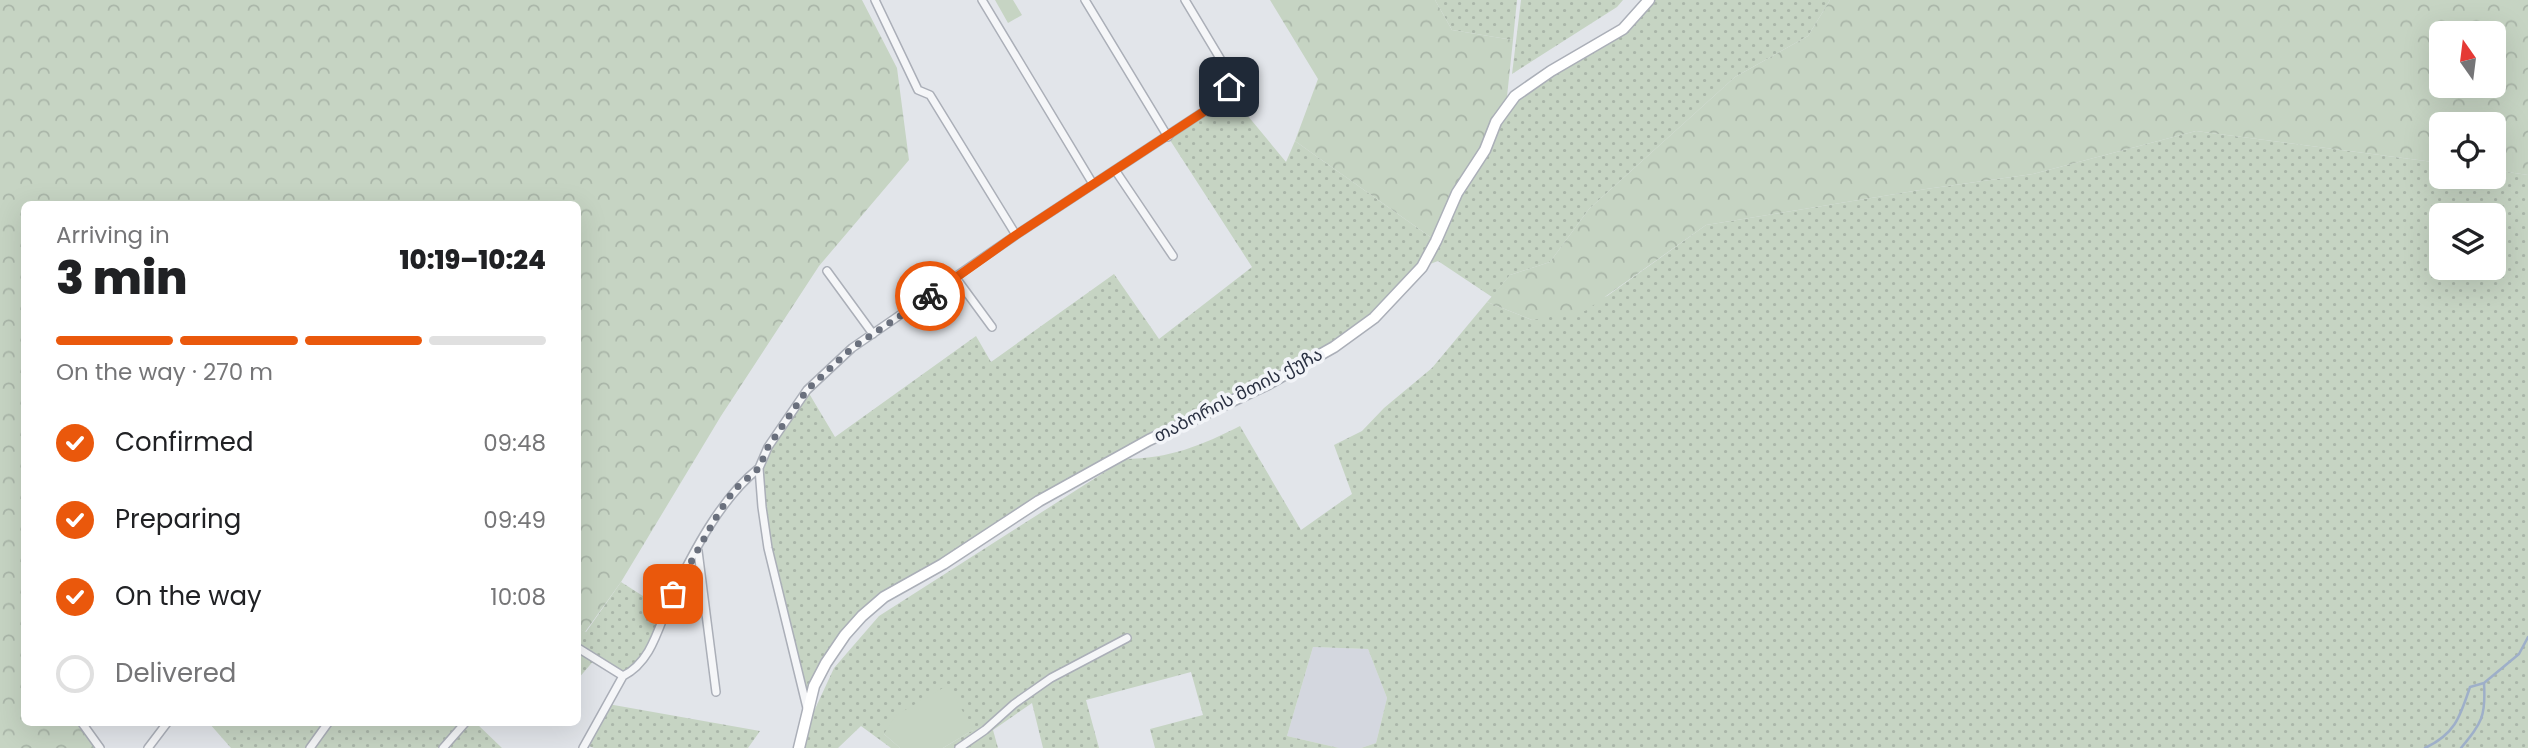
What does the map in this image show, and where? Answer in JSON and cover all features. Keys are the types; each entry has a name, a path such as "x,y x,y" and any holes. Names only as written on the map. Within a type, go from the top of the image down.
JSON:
{"main road":[{"name":"თაბორის მთის ქუჩა","path":"799,748 814,686 845,635 862,616 884,597 943,564 1039,501 1103,464 1268,384 1334,347 1374,318 1422,267 1437,241 1457,193 1485,150 1496,122 1515,96 1622,29 1649,0"}],"street":[{"path":"875,0 918,90 930,95 1016,235"},
{"path":"982,0 1093,184"},
{"path":"1085,0 1168,137"},
{"path":"583,748 623,676 633,671 646,656 673,594 734,490 759,468 768,447 807,390 852,348 1016,235 1223,99 1229,87 1227,70 1185,0"},
{"path":"1115,170 1173,256"},
{"path":"827,271 873,334"},
{"path":"956,278 992,327"},
{"path":"759,468 768,548 808,709"},
{"path":"698,550 716,692"},
{"path":"959,748 1051,678 1127,638"},
{"path":"581,650 623,676"},
{"path":"84,726 100,748"},
{"path":"148,748 165,726"},
{"path":"310,748 326,726"},
{"path":"443,748 462,726"}],"shaded area":[{"path":"1313,647 1368,649 1387,698 1376,743 1361,748 1339,748 1287,736"}],"green space":[{"path":"0,0 862,0 897,68 909,160 819,266 721,416 621,582 585,632 581,630 581,201 21,201 21,726 79,726 96,748 0,748"},
{"path":"995,0 1013,0 1022,15 1008,23"},
{"path":"1270,0 1435,0 1452,30 1513,40 1506,106 1436,241 1295,141 1318,79"},
{"path":"1435,0 1517,0 1513,40 1452,30"},
{"path":"1521,0 1623,0 1617,7 1512,74"},
{"path":"1650,0 1830,0 1808,36 1735,77 1589,209 1550,262 1510,275 1492,297 1438,261 1422,267 1409,283 1334,347 1149,440 912,580 845,635 808,709 768,548 759,468 807,390 835,437 976,336 991,362 1114,274 1159,339 1252,267 1168,137 1223,99 1233,98 1286,162 1295,141 1436,241 1506,106 1619,32"},
{"path":"1830,0 2528,0 2528,175 2506,172 2506,112 2429,112 2429,161 2196,131 2033,174 1706,225 1585,311 1532,320 1487,302 1510,275 1550,262 1589,209 1735,77 1808,36"},
{"path":"2196,131 2429,161 2429,189 2506,189 2506,172 2528,175 2528,748 1361,748 1376,743 1387,698 1368,649 1313,647 1287,736 1339,748 1155,748 1150,729 1203,715 1191,672 1086,700 1099,748 1043,748 1032,703 993,730 998,748 943,748 973,730 884,734 900,748 891,748 861,726 838,748 804,748 809,722 834,668 879,616 1125,459 1156,457 1185,450 1240,426 1301,530 1352,494 1334,445 1362,431 1384,408 1432,368 1487,302 1532,320 1607,296 1706,225 2033,174"},
{"path":"621,582 665,610 646,656 623,676 595,659 581,675 581,630 586,632"},
{"path":"948,685 973,730 943,748 900,748 884,734 895,716"},
{"path":"608,704 760,731 748,748 594,748 585,745"},
{"path":"212,726 479,726 502,748 451,748 447,743 443,748 231,748"}],"waterway":[{"path":"2425,748 2443,737 2455,724 2470,687 2484,683 2519,654 2528,637"},
{"path":"2461,748 2481,719 2484,683"}],"way so far":[{"path":"673,594 718,514 734,490 759,468 768,447 807,390 852,348 930,296"}],"route":[{"path":"930,296 1016,235 1223,99 1229,87"}]}
